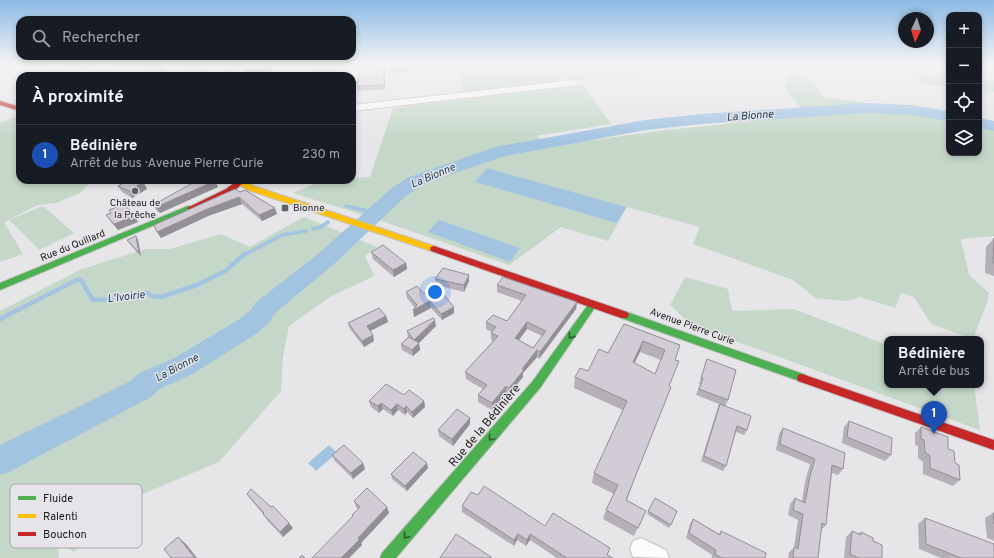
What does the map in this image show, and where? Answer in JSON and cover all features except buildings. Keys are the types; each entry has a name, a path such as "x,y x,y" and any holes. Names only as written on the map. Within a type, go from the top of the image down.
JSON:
{"main road":[{"path":"0,103 16,108"},
{"name":"Rue du Quillard","path":"0,287 157,223 229,191 237,184"},
{"name":"Avenue Pierre Curie","path":"245,184 251,188 384,230 994,445"},
{"name":"Rue de la Bédinière","path":"387,558 536,385 593,304"}],"street":[{"path":"356,108 511,90"}],"green space":[{"path":"462,90 498,90 463,94"},
{"path":"541,90 587,90 611,124 536,136 550,146 659,131 808,115 785,90 818,90 825,98 860,102 902,113 946,120 946,156 982,156 982,127 994,129 994,236 961,239 969,275 989,293 987,303 974,336 965,336 931,324 914,297 901,293 895,308 860,297 847,301 816,298 793,280 693,244 700,227 627,207 608,241 561,227 509,265 376,219 293,193 314,184 356,184 356,178 370,177 393,108"},
{"path":"982,90 982,90 994,90 994,92"},
{"path":"16,117 16,184 88,184 80,193 56,203 38,205 4,222 23,254 0,262 0,123"},
{"path":"43,206 74,233 39,250 9,220"},
{"path":"304,217 377,247 365,256 374,276 330,297 289,326 283,357 281,391 219,462 142,494 142,484 10,484 10,548 58,548 59,558 0,558 0,311 82,269 146,249 170,249 221,234 250,247"},
{"path":"685,277 728,289 732,311 794,309 884,344 884,388 974,388 980,430 691,325 670,305"},
{"path":"67,548 79,548 74,552"}],"water":[{"path":"487,168 626,207 617,223 475,182"},
{"path":"439,220 520,248 510,262 428,232"},
{"path":"329,445 337,453 316,471 308,463"}],"waterway":[{"name":"La Bionne","path":"0,461 141,389 148,382 185,365 247,327 261,316 264,309 326,259 399,192 414,182 436,173 501,151 645,125 701,119 865,108 911,110 946,116"},
{"name":"La Bionne","path":"982,124 994,126"},
{"name":"L'Ivoirie","path":"346,206 375,213"},
{"name":"L'Ivoirie","path":"313,229 321,227 328,222"},
{"name":"L'Ivoirie","path":"244,255 282,235 306,231"},
{"name":"L'Ivoirie","path":"0,319 77,280 81,280 93,300 123,299 147,293 152,296 161,297 197,285 225,271 245,254"}],"traffic: fast":[{"path":"0,287 191,208"},
{"path":"387,558 536,385 593,304"},
{"path":"624,315 802,378"}],"traffic: slow":[{"path":"244,184 251,188 434,249"}],"traffic: jam":[{"path":"0,103 16,108"},
{"path":"191,208 229,191 237,184"},
{"path":"434,249 624,315"},
{"path":"802,378 994,445"}],"place":[{"name":"Château de la Prêche","path":"135,191"},
{"name":"Bionne","path":"285,208"},
{"name":"Bédinière","path":"934,434"}]}
